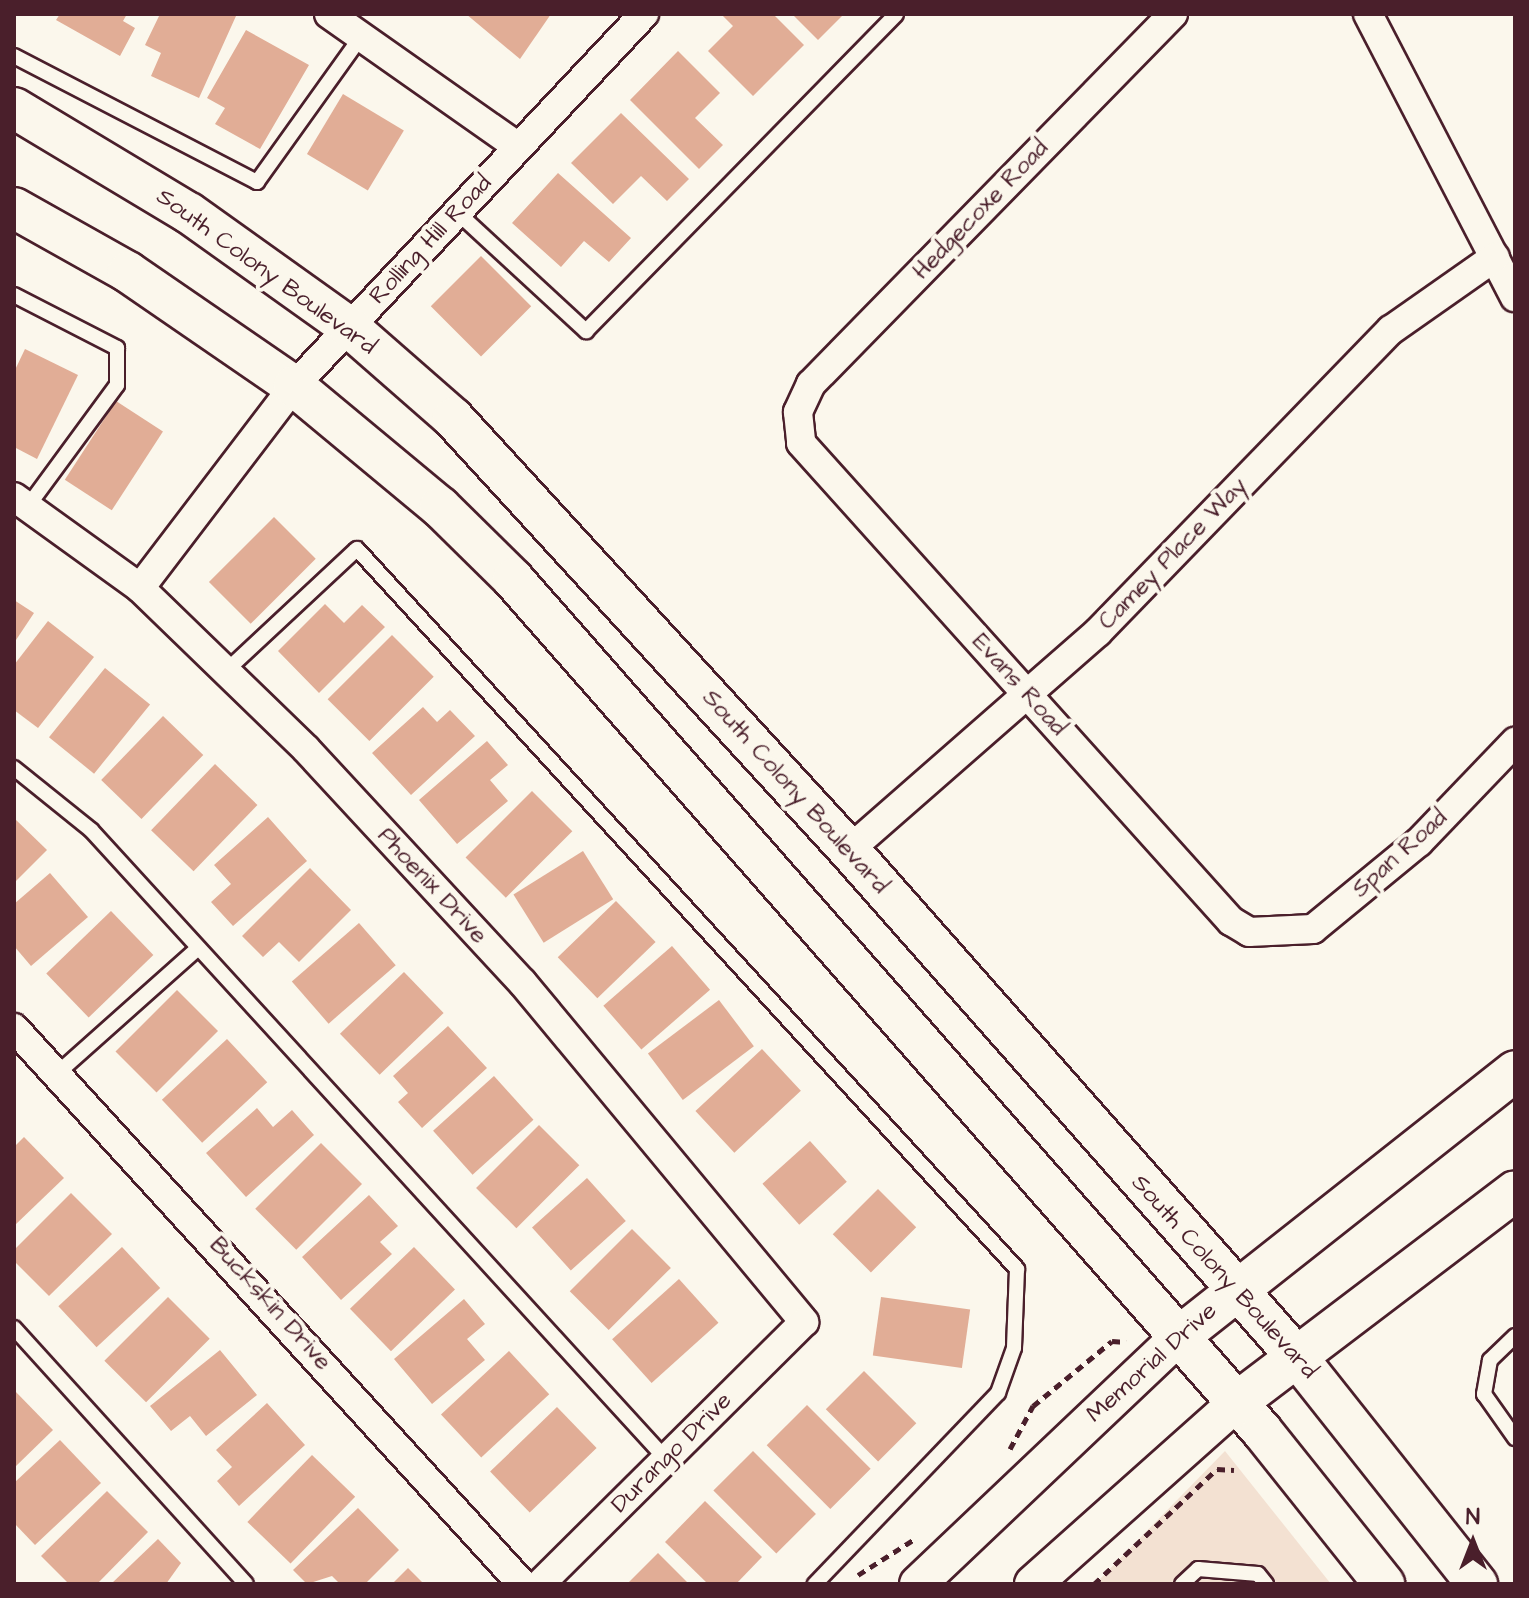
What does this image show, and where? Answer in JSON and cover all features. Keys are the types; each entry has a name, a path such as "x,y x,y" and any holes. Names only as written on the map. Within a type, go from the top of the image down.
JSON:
{"main road":[{"name":"South Colony Boulevard","path":"14,108 177,205 349,327 453,418 849,850 1234,1291 1297,1357 1477,1584"},
{"path":"14,208 128,272 294,386 440,507 513,579 1176,1339 1236,1403 1384,1584"},
{"name":"Memorial Drive","path":"1176,1339 1515,1071"},
{"path":"1236,1403 1515,1191"}],"street":[{"path":"329,14 518,147"},
{"name":"Rolling Hill Road","path":"140,588 294,386 644,14"},
{"name":"Hedgecoxe Road","path":"798,412 811,384 1173,14"},
{"path":"1368,14 1515,297"},
{"name":"Camey Place Way","path":"849,850 1029,696 1391,330 1495,257"},
{"name":"Evans Road","path":"798,412 801,443 1231,921 1267,936"},
{"name":"Phoenix Drive","path":"21,502 140,588 226,671 522,982 804,1322"},
{"name":"Span Road","path":"1267,936 1313,929 1419,842 1511,753"},
{"name":"Buckskin Drive","path":"14,1028 60,1071 522,1584"},
{"name":"Durango Drive","path":"540,1584 804,1322"},
{"name":"Memorial Drive","path":"918,1584 1176,1339"},
{"path":"1033,1584 1236,1403"}],"lane":[{"path":"457,212 586,331 896,14"},
{"path":"14,56 257,182 361,37"},
{"path":"14,295 117,348 117,385 21,502"},
{"path":"226,671 357,549 1017,1269 1014,1348 998,1393 815,1584"},
{"path":"14,768 91,830 666,1459"},
{"path":"60,1071 198,948"},
{"path":"14,1328 246,1584"},
{"path":"1515,1336 1490,1360 1484,1394 1515,1438"},
{"path":"1182,1584 1198,1569 1258,1574 1266,1584"}],"path":[{"path":"1005,1459 1033,1406 1112,1341 1134,1343"},
{"path":"1094,1584 1217,1469 1234,1470"},
{"path":"848,1584 924,1532"}],"shaded area":[{"path":"1225,1451 1331,1584 1095,1584"}],"building":[{"path":"60,14 127,14 123,21 135,28 120,56 56,20"},
{"path":"160,14 236,16 199,98 151,76 161,53 145,45"},
{"path":"466,14 551,14 520,59"},
{"path":"721,14 773,14 804,45 753,96 708,51 733,26"},
{"path":"792,14 844,14 818,40"},
{"path":"246,30 309,65 260,149 215,124 225,108 207,98"},
{"path":"678,51 720,93 695,118 723,145 699,169 630,100"},
{"path":"343,94 404,131 368,191 307,154"},
{"path":"621,113 689,179 667,201 641,176 613,204 571,163"},
{"path":"558,173 631,238 609,262 584,241 561,267 512,223"},
{"path":"481,256 531,306 481,356 431,306"},
{"path":"25,349 78,375 37,459 14,447 14,372"},
{"path":"116,401 163,431 112,510 65,480"},
{"path":"274,517 316,559 251,624 209,582"},
{"path":"14,600 34,613 14,643"},
{"path":"325,604 344,623 362,605 385,627 319,693 278,651"},
{"path":"48,621 94,657 38,728 14,710 14,665"},
{"path":"392,635 434,677 369,741 328,699"},
{"path":"105,668 150,705 94,774 49,737"},
{"path":"423,707 437,722 450,710 475,736 411,795 372,753"},
{"path":"163,716 203,755 141,819 101,780"},
{"path":"487,741 508,765 490,780 508,801 457,844 419,800"},
{"path":"215,764 257,805 194,871 151,830"},
{"path":"532,791 572,831 506,898 466,857"},
{"path":"268,817 307,861 233,926 211,902 231,884 214,865"},
{"path":"14,818 47,850 14,883"},
{"path":"583,851 613,899 544,943 513,894"},
{"path":"310,868 351,910 299,962 279,942 263,957 242,936"},
{"path":"50,873 88,917 31,966 14,946 14,904"},
{"path":"616,901 656,942 597,998 558,957"},
{"path":"111,911 153,955 89,1017 46,974"},
{"path":"359,923 396,965 329,1024 292,981"},
{"path":"672,946 710,990 641,1049 603,1006"},
{"path":"404,972 444,1013 380,1075 340,1034"},
{"path":"177,990 218,1031 156,1093 115,1052"},
{"path":"719,1000 754,1046 683,1100 648,1054"},
{"path":"448,1026 487,1068 422,1128 398,1102 408,1093 393,1076"},
{"path":"227,1039 267,1082 202,1143 162,1100"},
{"path":"762,1049 801,1091 734,1153 695,1111"},
{"path":"494,1076 533,1120 473,1175 433,1131"},
{"path":"257,1108 273,1127 292,1110 314,1135 246,1197 206,1153"},
{"path":"539,1125 579,1165 516,1228 476,1188"},
{"path":"24,1137 64,1178 14,1226 14,1147"},
{"path":"810,1141 847,1182 799,1225 762,1184"},
{"path":"321,1143 362,1184 296,1250 255,1209"},
{"path":"587,1178 626,1221 571,1271 532,1228"},
{"path":"878,1189 916,1227 871,1272 833,1234"},
{"path":"71,1193 112,1234 49,1296 14,1261 14,1250"},
{"path":"369,1195 398,1226 380,1242 392,1254 341,1300 302,1257"},
{"path":"632,1229 671,1268 609,1330 570,1291"},
{"path":"122,1247 160,1288 97,1347 58,1306"},
{"path":"414,1247 455,1289 391,1351 350,1309"},
{"path":"679,1279 718,1323 652,1383 612,1339"},
{"path":"168,1297 210,1339 146,1402 104,1361"},
{"path":"881,1297 970,1310 962,1368 873,1355"},
{"path":"464,1299 485,1324 467,1339 485,1360 432,1404 394,1359"},
{"path":"220,1350 257,1395 206,1436 190,1416 171,1431 150,1406"},
{"path":"509,1351 549,1394 481,1458 441,1414"},
{"path":"864,1371 916,1423 878,1462 826,1409"},
{"path":"14,1390 53,1430 14,1468"},
{"path":"267,1403 305,1445 239,1506 217,1481 232,1467 216,1450"},
{"path":"807,1405 871,1469 830,1509 767,1445"},
{"path":"557,1407 597,1448 530,1513 490,1472"},
{"path":"60,1440 101,1483 35,1545 14,1523 14,1483"},
{"path":"753,1451 816,1514 776,1554 713,1491"},
{"path":"312,1455 355,1497 291,1564 247,1522"},
{"path":"107,1491 148,1532 97,1584 69,1584 41,1556"},
{"path":"705,1501 762,1557 736,1584 708,1584 665,1542"},
{"path":"358,1508 399,1550 365,1584 340,1584 332,1576 307,1584 293,1570"},
{"path":"158,1539 181,1563 166,1584 111,1584"},
{"path":"658,1553 689,1584 627,1584"},
{"path":"408,1568 424,1584 392,1584"}]}
